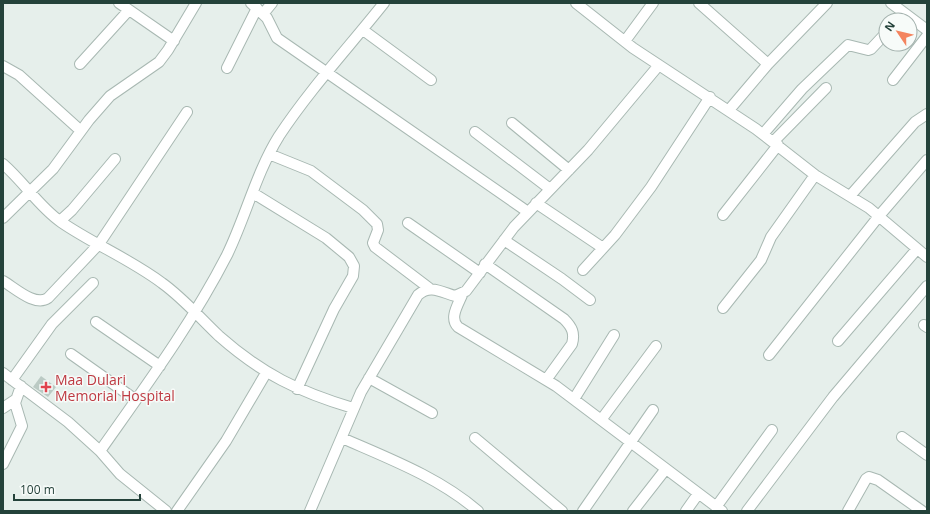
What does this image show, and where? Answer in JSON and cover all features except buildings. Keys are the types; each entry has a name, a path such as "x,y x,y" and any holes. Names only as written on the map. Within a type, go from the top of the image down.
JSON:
{"street":[{"path":"119,3 174,41"},
{"path":"3,218 53,169 81,131 110,96 153,67 164,56 196,3"},
{"path":"227,68 257,8 272,3"},
{"path":"100,451 196,312 235,237 269,154 280,135 327,73 384,3"},
{"path":"576,3 624,41 729,110 763,134 815,175 879,216 927,257"},
{"path":"624,41 653,3"},
{"path":"699,3 768,64"},
{"path":"729,110 768,64 827,3"},
{"path":"891,3 897,12"},
{"path":"257,8 269,21 277,38 528,212"},
{"path":"80,64 129,10"},
{"path":"918,26 927,30"},
{"path":"363,30 431,80"},
{"path":"893,80 927,36"},
{"path":"763,134 802,89 848,45 868,50 878,42"},
{"path":"659,64 606,129 536,203 504,240 473,284 462,295 453,318 454,323 458,327 546,380 574,399 719,509 772,430"},
{"path":"3,66 19,75 81,131"},
{"path":"723,215 775,144 826,88"},
{"path":"583,270 615,235 651,187 710,97"},
{"path":"3,281 36,301 44,300 99,244 187,112"},
{"path":"850,196 915,122 927,114"},
{"path":"512,123 568,170"},
{"path":"475,132 550,189"},
{"path":"269,154 310,171 368,215 378,227 373,243 375,247 429,288 455,296 462,295"},
{"path":"60,221 76,205 114,159"},
{"path":"769,355 879,216 927,160"},
{"path":"3,164 44,207 60,221 149,274 196,312 219,336 266,373 297,389 353,408"},
{"path":"723,308 761,260 774,232 815,175"},
{"path":"253,193 331,242 349,257 354,266 353,276 334,309 297,389"},
{"path":"536,203 602,248"},
{"path":"408,223 564,319 572,330 574,338 572,344 546,380"},
{"path":"504,240 590,300"},
{"path":"838,341 917,249"},
{"path":"12,380 52,324 93,283"},
{"path":"747,511 833,397 927,286"},
{"path":"310,511 342,438 353,408 369,378 412,304 424,290 429,288"},
{"path":"96,322 160,366"},
{"path":"574,399 614,335"},
{"path":"600,420 656,346"},
{"path":"71,354 136,400"},
{"path":"3,373 68,422 100,451 120,474 166,511"},
{"path":"177,511 226,441 266,373"},
{"path":"369,378 432,413"},
{"path":"3,464 22,426 22,421 15,408 21,386"},
{"path":"3,408 16,400"},
{"path":"583,511 653,410"},
{"path":"902,437 927,455"},
{"path":"342,438 420,472 452,491 478,511"},
{"path":"475,438 562,511"},
{"path":"633,511 666,470"},
{"path":"848,511 866,479 869,477 878,480 922,511"},
{"path":"686,511 698,494"}],"place":[{"name":"Maa Dulari Memorial Hospital","path":"46,387"}]}
